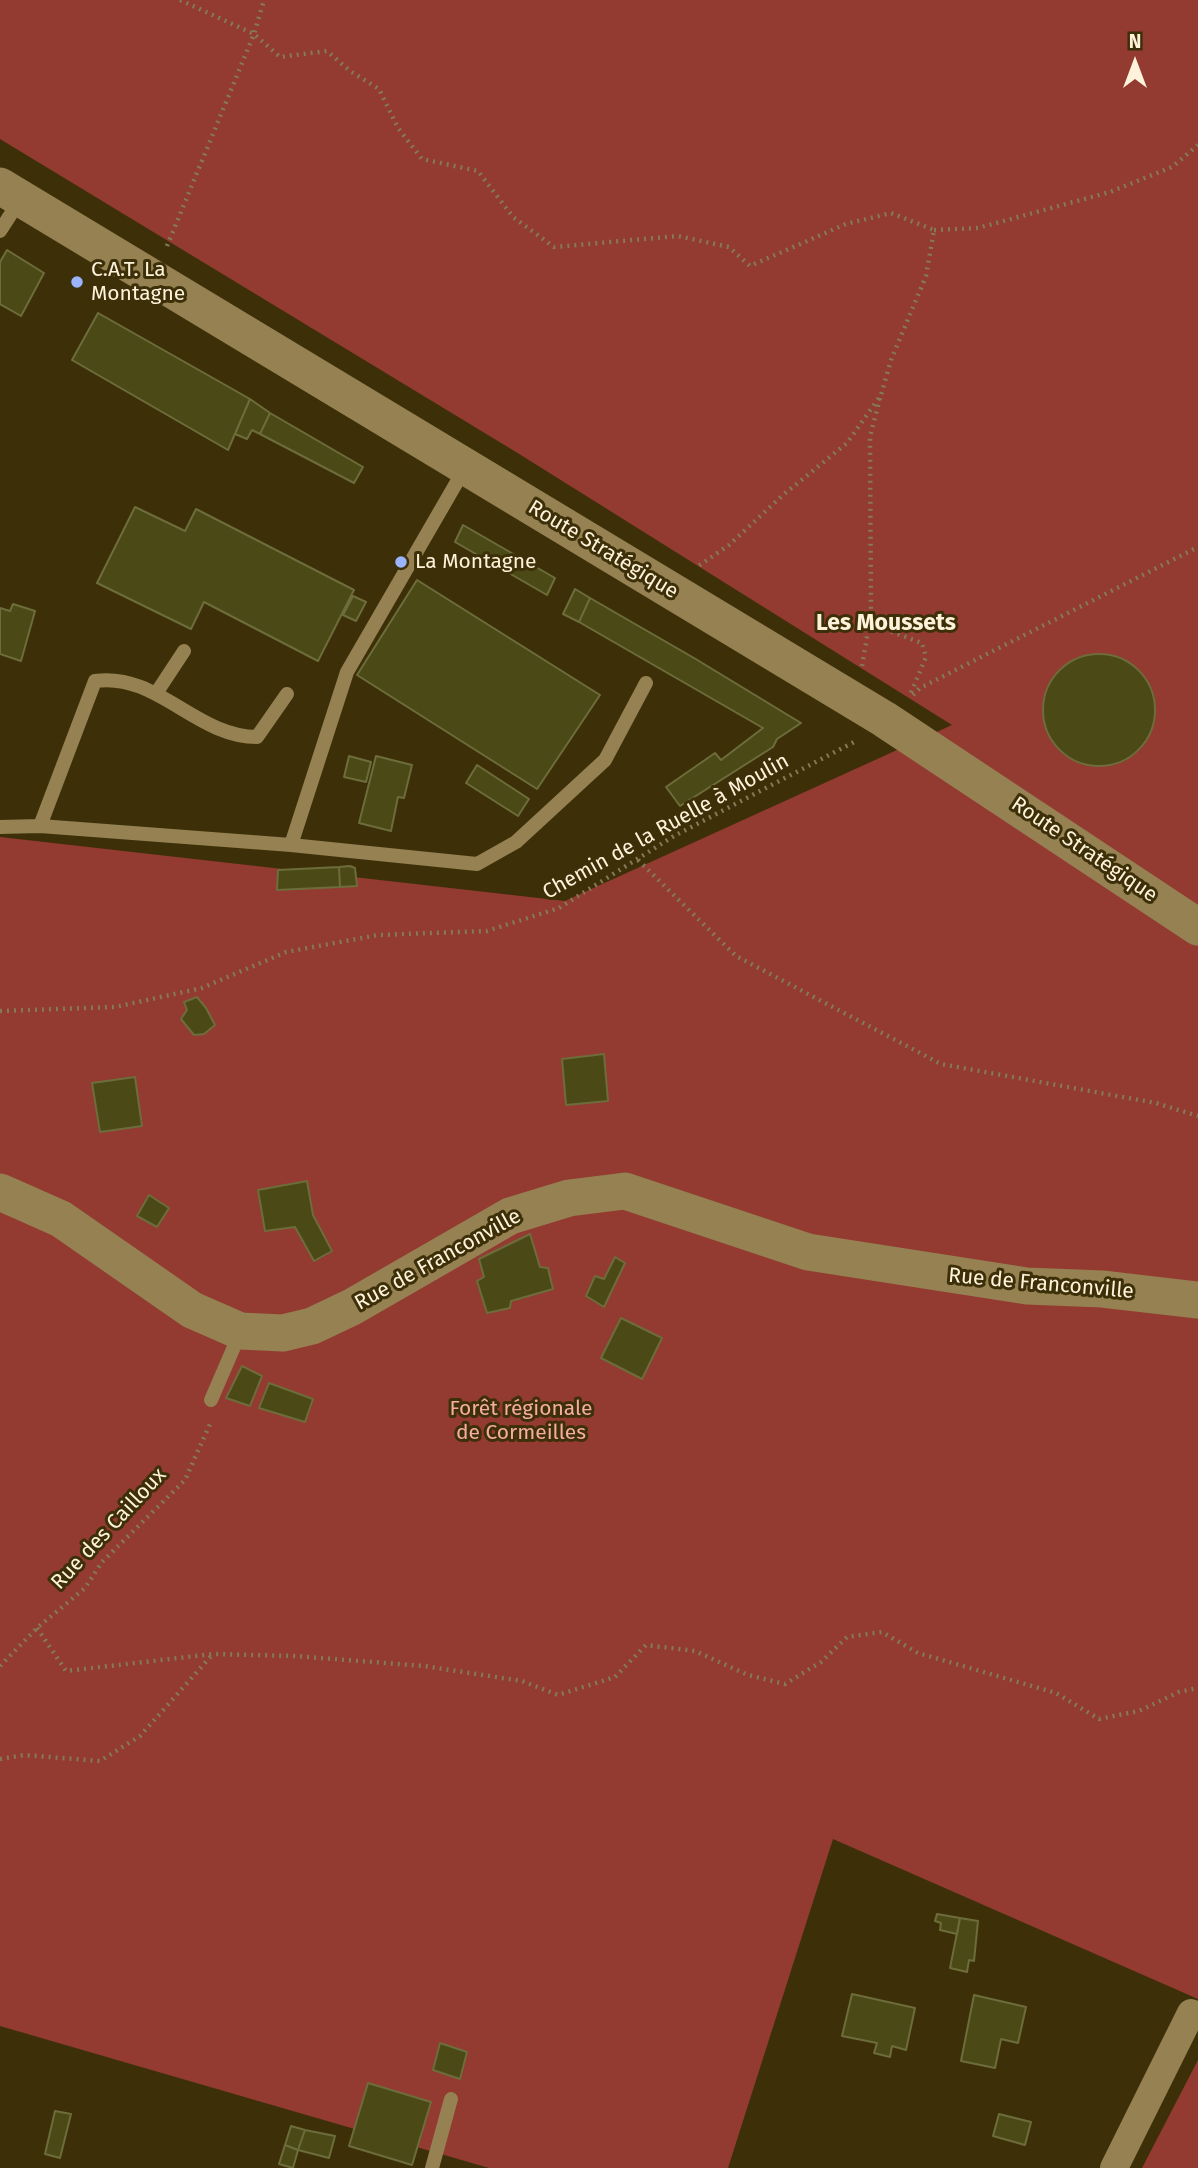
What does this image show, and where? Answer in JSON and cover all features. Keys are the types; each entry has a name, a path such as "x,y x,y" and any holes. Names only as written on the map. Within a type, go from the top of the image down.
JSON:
{"street":[{"name":"Route Stratégique","path":"10,192 674,592 896,709 1198,927"},
{"name":"Rue de Franconville","path":"0,1192 13,1195 61,1219 192,1310 240,1331 283,1333 312,1326 352,1307 509,1216 569,1198 625,1191 808,1252 1027,1286 1102,1289 1198,1300"},
{"path":"1114,2168 1191,2013"}],"lane":[{"path":"0,231 10,192"},
{"path":"291,845 347,672 466,468"},
{"path":"157,692 184,651"},
{"path":"40,826 95,681 111,679 157,692 207,725 246,737 257,737 287,694"},
{"path":"0,827 40,826 291,845 477,864 516,842 605,760 646,683"},
{"path":"211,1400 240,1331"},
{"path":"432,2168 451,2099"}],"path":[{"path":"180,0 254,34 280,57 327,51 350,71 379,89 398,128 422,159 478,171 513,217 554,247 677,236 729,247 750,266 846,225 891,213 934,230 978,228 1110,192 1172,167 1198,145"},
{"path":"166,250 254,34 264,0"},
{"path":"860,678 871,615 870,437 891,360 926,276 934,230"},
{"path":"674,592 686,574 729,545 783,495 847,443 881,395"},
{"name":"Chemin de la Ruelle à Moulin","path":"0,1011 115,1007 202,988 286,952 378,935 487,930 559,908 674,836 852,744 920,688 1198,547"},
{"path":"871,615 884,629 922,643 926,657 896,709"},
{"path":"638,860 736,956 941,1064 1156,1103 1198,1116"},
{"name":"Rue des Cailloux","path":"0,1666 37,1628 85,1588 102,1562 185,1480 210,1429 211,1400"},
{"path":"37,1628 66,1671 213,1654 378,1660 522,1681 558,1695 615,1677 646,1644 695,1651 748,1675 785,1684 821,1662 847,1637 882,1632 918,1653 1056,1693 1099,1719 1139,1711 1179,1692 1198,1689"},
{"path":"0,1759 24,1755 100,1761 140,1736 213,1654"}],"green space":[{"name":"Forêt régionale de Cormeilles","path":"0,0 1198,0 1198,1999 833,1839 728,2168 489,2168 0,2026 0,837 565,901 952,725 516,452 0,139"},
{"path":"1198,2060 1198,2168 1142,2168"}],"building":[{"path":"7,250 44,273 21,316 0,304 0,262"},
{"path":"98,313 250,399 228,450 72,360"},
{"path":"250,399 270,413 260,434 252,430 247,439 235,434"},
{"path":"270,413 363,467 354,483 260,434"},
{"path":"135,507 185,531 196,509 354,590 318,661 204,602 191,629 97,583"},
{"path":"463,525 555,578 547,595 455,542"},
{"path":"417,580 600,695 537,789 357,675"},
{"path":"575,589 590,598 579,622 563,614"},
{"path":"353,596 366,602 356,621 343,615"},
{"path":"590,598 801,723 777,739 773,747 680,806 666,787 715,753 721,760 763,728 579,622"},
{"path":"13,604 35,611 21,661 0,654 0,608 10,611"},
{"path":"1099,654 1120,658 1139,670 1151,689 1155,710 1151,731 1139,750 1120,762 1099,766 1078,762 1059,750 1047,731 1043,710 1047,689 1059,670 1078,658"},
{"path":"349,756 371,762 366,782 344,777"},
{"path":"376,756 412,765 404,798 398,797 391,831 359,823"},
{"path":"477,765 529,799 518,816 466,783"},
{"path":"339,867 355,868 357,886 340,887"},
{"path":"339,867 340,887 277,890 278,870"},
{"path":"197,997 215,1025 204,1034 194,1035 181,1019 187,1010 184,1002"},
{"path":"604,1054 608,1101 566,1105 562,1059"},
{"path":"135,1077 142,1126 100,1132 92,1083"},
{"path":"307,1181 313,1215 332,1251 314,1261 295,1227 265,1231 258,1190"},
{"path":"149,1195 169,1208 157,1227 137,1216"},
{"path":"530,1234 540,1267 548,1268 553,1289 511,1301 510,1308 487,1313 477,1281 484,1277 479,1259"},
{"path":"615,1257 625,1263 604,1307 586,1296 595,1276 604,1279"},
{"path":"621,1318 662,1338 642,1379 601,1358"},
{"path":"242,1366 262,1376 250,1406 226,1398"},
{"path":"269,1383 313,1399 305,1422 259,1408"},
{"path":"937,1914 960,1918 957,1934 940,1930 941,1923 935,1921"},
{"path":"960,1918 978,1921 974,1961 969,1960 967,1972 950,1968"},
{"path":"852,1994 915,2008 906,2050 892,2046 890,2057 874,2053 877,2043 842,2036"},
{"path":"974,1995 1026,2007 1018,2043 1001,2039 995,2068 961,2061"},
{"path":"440,2043 467,2052 460,2079 433,2070"},
{"path":"368,2083 431,2102 412,2165 349,2146"},
{"path":"55,2111 71,2114 60,2158 45,2154"},
{"path":"999,2114 1031,2122 1025,2145 993,2136"},
{"path":"291,2126 305,2130 298,2150 285,2145"},
{"path":"305,2130 335,2136 329,2158 298,2150"},
{"path":"285,2145 298,2150 293,2168 279,2164"}],"place":[{"name":"C.A.T. La Montagne","path":"77,282"},
{"name":"La Montagne","path":"401,562"}],"district":[{"name":"Les Moussets","path":"886,624"}]}
